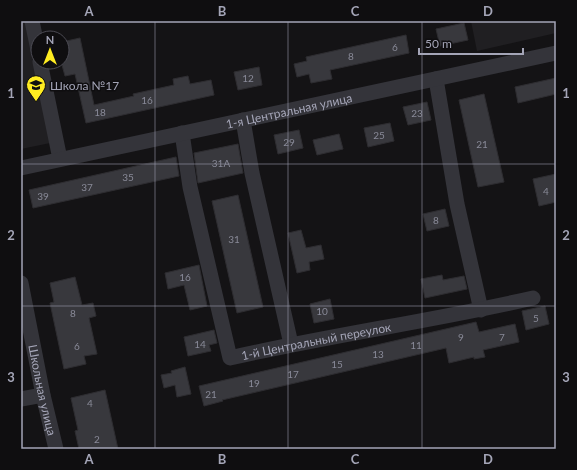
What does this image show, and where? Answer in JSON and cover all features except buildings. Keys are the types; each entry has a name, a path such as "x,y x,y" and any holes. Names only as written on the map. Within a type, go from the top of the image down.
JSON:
{"street":[{"name":"1-я Центральная улица","path":"21,168 556,53"},
{"path":"42,70 60,159"},
{"path":"436,79 457,204 481,310"},
{"path":"243,120 252,173 291,344"},
{"name":"1-й Центральный переулок","path":"182,133 190,187 230,358 291,344 481,310 533,298"},
{"name":"Школьная улица","path":"21,284 42,395 56,449"},
{"path":"21,399 42,395"}],"shaded area":[{"name":"Школа №17","path":"21,21 35,21 37,30 30,30 30,70 45,70 60,141 21,149"},
{"path":"471,21 556,21 556,33 477,51"}],"place":[{"name":"Школа №17","path":"36,102"}]}
